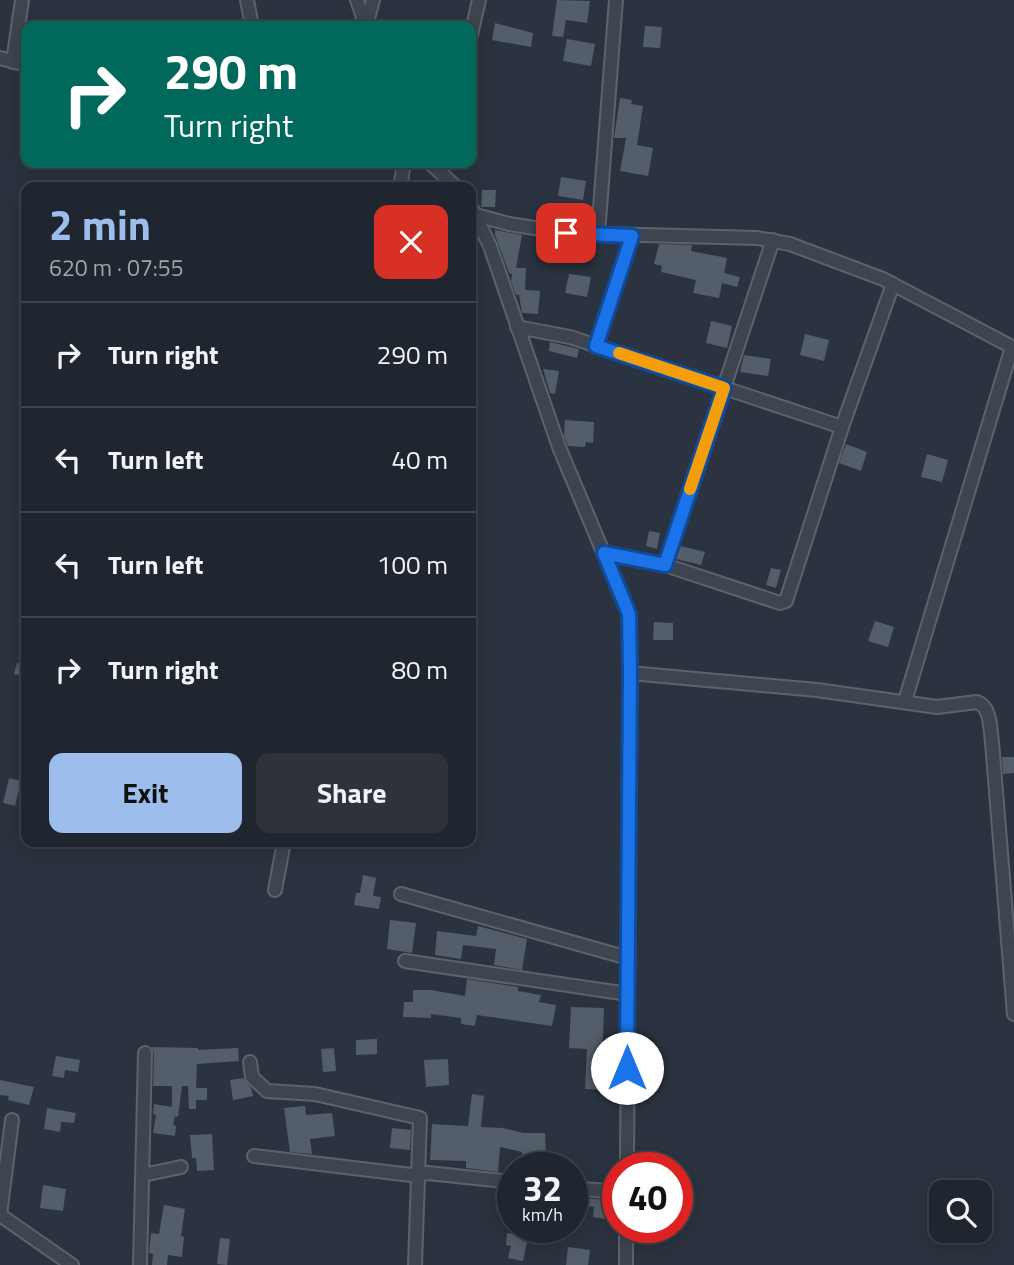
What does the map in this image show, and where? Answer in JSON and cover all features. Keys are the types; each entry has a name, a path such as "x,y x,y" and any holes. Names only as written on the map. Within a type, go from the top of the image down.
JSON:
{"street":[{"path":"21,21 22,0"},
{"path":"247,0 250,21"},
{"path":"357,0 364,21"},
{"path":"367,21 373,0"},
{"path":"474,21 479,0"},
{"path":"598,234 616,0"},
{"path":"0,58 20,64 21,32"},
{"path":"435,168 451,182"},
{"path":"476,212 524,227 598,234 774,240 893,284 1013,347 905,701"},
{"path":"476,217 490,246 559,447 629,614 626,1152"},
{"path":"596,346 632,236"},
{"path":"665,565 774,240"},
{"path":"604,553 665,565 777,602 786,601 842,427 893,284"},
{"path":"517,327 557,334 842,427"},
{"path":"630,673 817,690 937,707 977,702 983,704 992,742 1014,1014"},
{"path":"275,890 283,847"},
{"path":"401,894 628,958"},
{"path":"405,961 628,994"},
{"path":"141,1265 145,1053"},
{"path":"250,1062 252,1077 267,1091 315,1094 420,1118 415,1265"},
{"path":"12,1120 0,1215 72,1265"},
{"path":"254,1156 497,1180"},
{"path":"143,1175 181,1167"},
{"path":"626,1243 626,1265"}],"building":[{"path":"557,0 590,1 587,23 566,20 563,37 552,36"},
{"path":"495,23 533,33 531,47 492,40"},
{"path":"645,26 662,27 660,48 643,47"},
{"path":"567,39 595,44 591,66 563,61"},
{"path":"620,98 643,106 637,145 653,148 648,176 620,171 626,138 614,138"},
{"path":"561,177 586,181 583,200 558,196"},
{"path":"482,190 496,190 495,207 481,207"},
{"path":"495,230 522,235 516,268 526,268 525,290 540,291 538,314 522,313 519,295 516,295 511,281 512,274 509,273"},
{"path":"659,244 692,245 691,251 727,258 724,273 740,277 737,287 722,283 719,298 693,293 696,280 661,272 662,266 654,264"},
{"path":"569,274 591,277 587,297 565,293"},
{"path":"711,321 732,326 727,348 706,343"},
{"path":"805,334 829,340 824,361 800,355"},
{"path":"550,342 579,349 577,358 549,351"},
{"path":"744,355 771,359 768,376 740,372"},
{"path":"543,369 559,371 555,394 550,393"},
{"path":"565,420 594,422 593,443 586,442 585,447 568,446 564,436"},
{"path":"846,444 867,452 861,471 839,463"},
{"path":"927,454 948,460 942,482 921,477"},
{"path":"649,531 660,533 657,549 646,546"},
{"path":"681,546 705,552 701,565 676,559"},
{"path":"771,568 781,570 776,588 766,585"},
{"path":"875,621 894,627 888,647 868,641"},
{"path":"654,622 673,623 673,640 653,640"},
{"path":"17,663 21,664 21,675 14,674"},
{"path":"1002,757 1014,757 1014,773 1003,774"},
{"path":"9,778 21,781 15,806 3,803"},
{"path":"363,875 376,878 373,896 381,897 379,909 354,905 356,893 360,893"},
{"path":"390,920 416,923 412,953 387,949"},
{"path":"478,926 527,939 522,970 494,965 496,949 463,945 461,959 435,955 437,931 476,936"},
{"path":"467,979 518,987 518,991 541,995 539,1002 556,1005 552,1026 477,1015 475,1026 461,1024 461,1018 431,1014 431,1018 403,1017 404,1002 413,1002 413,990 465,996"},
{"path":"571,1007 604,1008 602,1067 611,1067 610,1090 585,1089 587,1049 569,1048"},
{"path":"377,1039 377,1054 356,1055 356,1040"},
{"path":"151,1047 198,1050 238,1048 239,1061 197,1064 196,1088 207,1088 207,1100 196,1100 196,1109 189,1109 188,1086 182,1086 178,1117 175,1116 173,1125 176,1126 175,1136 153,1133 156,1115 153,1114 154,1104 172,1107 172,1086 153,1086 154,1053"},
{"path":"334,1048 336,1071 323,1072 321,1049"},
{"path":"56,1056 80,1060 78,1072 65,1070 64,1078 52,1076"},
{"path":"448,1059 449,1085 426,1087 424,1060"},
{"path":"243,1078 251,1088 253,1096 233,1100 230,1080"},
{"path":"0,1080 34,1087 29,1105 8,1100 9,1096 0,1095"},
{"path":"472,1094 484,1096 481,1127 545,1133 546,1152 522,1152 500,1147 500,1152 497,1152 497,1172 466,1168 466,1161 430,1160 432,1124 468,1126"},
{"path":"305,1106 306,1115 332,1113 335,1136 310,1139 312,1154 290,1152 284,1108"},
{"path":"47,1108 76,1113 74,1123 61,1122 60,1132 44,1129"},
{"path":"392,1128 411,1130 410,1150 390,1148"},
{"path":"212,1134 214,1170 197,1171 196,1158 192,1158 190,1135"},
{"path":"43,1185 66,1189 63,1211 40,1208"},
{"path":"588,1198 602,1200 602,1218 593,1217 594,1207 588,1206"},
{"path":"164,1205 185,1209 181,1236 184,1237 182,1257 168,1255 167,1265 152,1265 153,1254 149,1253 151,1233 159,1234"},
{"path":"220,1238 230,1239 227,1265 217,1264"},
{"path":"527,1243 523,1261 508,1258 511,1246 506,1245"},
{"path":"568,1247 590,1250 588,1265 566,1265"}],"slow traffic":[{"path":"619,353 724,388 690,489"}],"route":[{"path":"566,233 632,236 596,346 724,388 665,565 626,555 604,553 629,614 627,1068"}]}
